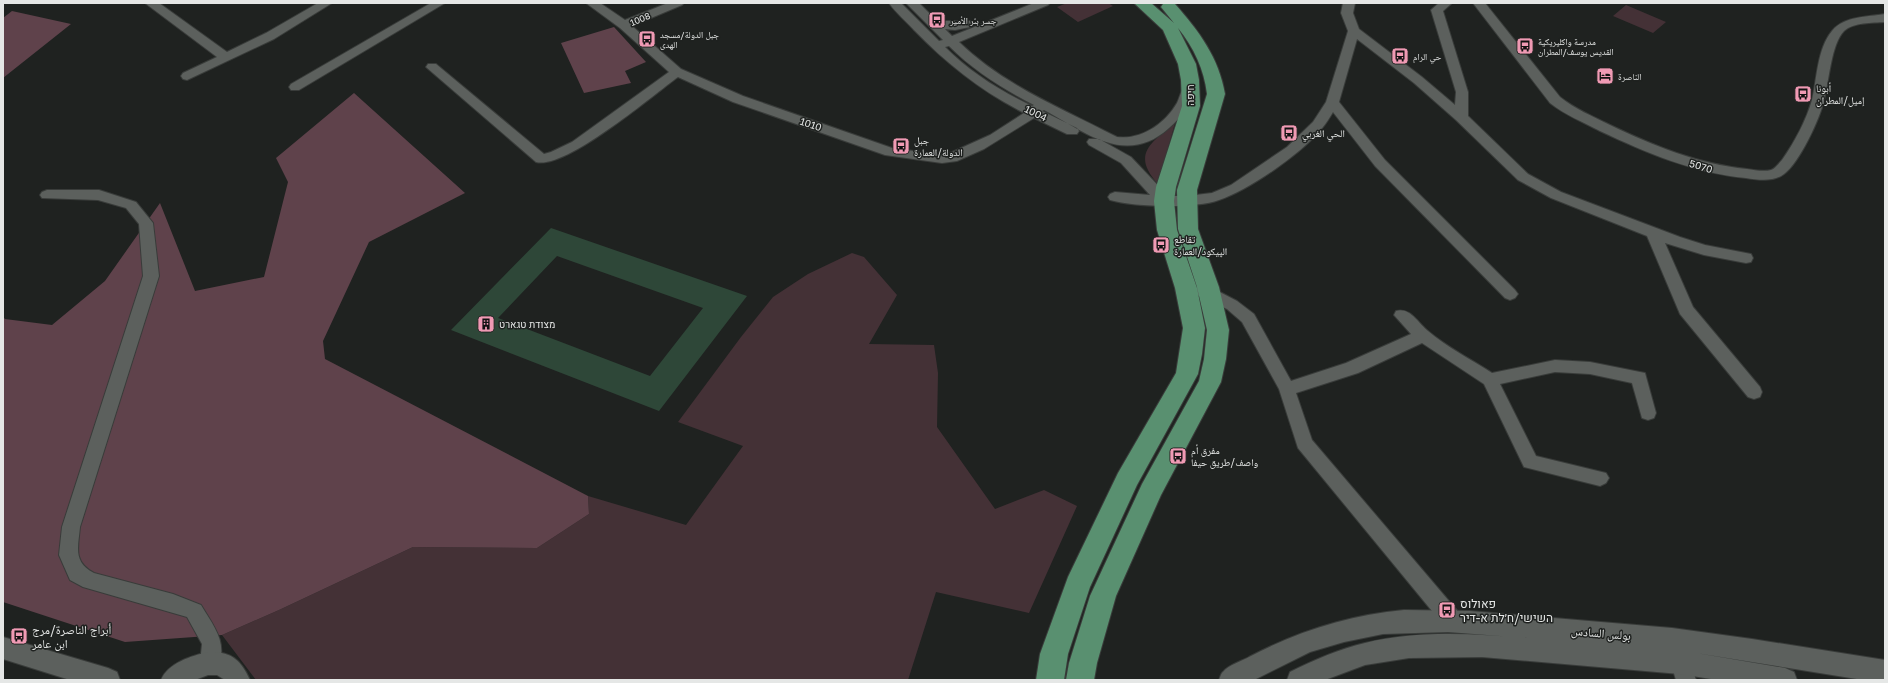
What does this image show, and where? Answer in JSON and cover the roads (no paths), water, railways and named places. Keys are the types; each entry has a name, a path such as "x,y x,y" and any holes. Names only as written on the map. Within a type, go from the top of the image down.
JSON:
{"highway":[{"name":"חיפה","path":"1142,3 1170,28 1186,64 1190,80 1191,106 1166,187 1180,196"},
{"path":"1050,680 1054,654 1077,586 1127,480 1187,374 1191,354 1194,328 1186,288 1167,230 1205,134 1216,94 1215,82 1210,64 1185,25 1163,3"},
{"path":"1080,679 1083,662 1103,596 1151,491 1210,382 1215,359 1218,330 1209,293 1188,229 1180,196"}],"street":[{"path":"151,3 226,57"},
{"path":"187,76 270,36 326,3"},
{"path":"295,87 439,3"},
{"name":"1010","path":"592,3 624,26 677,72 738,99 890,152 949,159 959,156 1001,134 1039,108"},
{"name":"1008","path":"624,26 678,3"},
{"name":"1004","path":"895,3 934,43 974,78 990,89 1039,108 1114,141 1124,143 1135,142 1151,135 1174,117 1184,104 1188,95 1190,80"},
{"name":"1004","path":"912,3 970,60 1039,108 1126,160 1140,175 1180,196"},
{"path":"933,24 954,26 966,24 1020,3"},
{"path":"947,37 978,30 1044,3"},
{"path":"1349,3 1346,13 1354,31 1418,80 1461,117 1523,177 1556,195 1689,246 1746,258"},
{"path":"1446,3 1437,10 1462,92 1461,117"},
{"name":"5070","path":"1479,3 1555,100 1566,109 1669,156 1728,173 1763,175 1777,174 1790,160 1816,109 1831,42 1841,28 1860,21 1885,18"},
{"path":"934,43 947,37 966,24"},
{"path":"970,60 968,43 978,30"},
{"path":"1140,175 1138,183 1130,190 1115,197 1222,194 1236,188 1292,150 1318,125 1332,102 1354,31"},
{"path":"432,67 542,159 555,156 577,145 677,72"},
{"path":"1332,102 1380,164 1510,294"},
{"path":"47,195 99,195 131,205 146,223 151,276 70,527 68,555 77,574 90,581 173,603 194,611 212,643 210,663"},
{"path":"1653,232 1686,310 1754,392"},
{"path":"1186,288 1209,293 1232,305 1248,318 1287,389 1304,443 1453,621"},
{"path":"1402,315 1423,336 1490,380 1530,462 1600,478"},
{"path":"1287,389 1352,368 1423,336"},
{"path":"1490,380 1555,366 1590,368 1625,375 1639,378 1648,413"},
{"name":"بولس السادس","path":"1231,680 1286,650 1327,634 1363,626 1400,622 1453,621 1673,639 1885,672"},
{"path":"1673,639 1683,671"},
{"path":"1299,680 1328,666 1365,654 1409,647 1482,646 1683,671 1785,680"},
{"path":"3,648 108,680"},
{"path":"172,680 185,671 210,663 227,666 235,672 238,680"}],"place":[{"name":"جسر بئر الأمير","path":"937,20"},
{"name":"جبل الدولة/مسجد الهدى","path":"647,39"},
{"name":"مدرسة واكليريكية القديس يوسف/المطران","path":"1525,46"},
{"name":"حي الرام","path":"1400,56"},
{"name":"الناصرة","path":"1605,76"},
{"name":"أبونا إميل/المطران","path":"1803,94"},
{"name":"الحي الغربي","path":"1289,133"},
{"name":"جبل الدولة/العمارة","path":"901,146"},
{"name":"تقاطع الپيكود/العمارة","path":"1161,245"},
{"name":"מצודת טגארט","path":"486,324"},
{"name":"مفرق أم واصف/طريق حيفا","path":"1178,456"},
{"name":"פאולוס השישי/ח׳לת א-דיר","path":"1447,610"},
{"name":"أبراج الناصرة/مرج ابن عامر","path":"19,636"}]}
